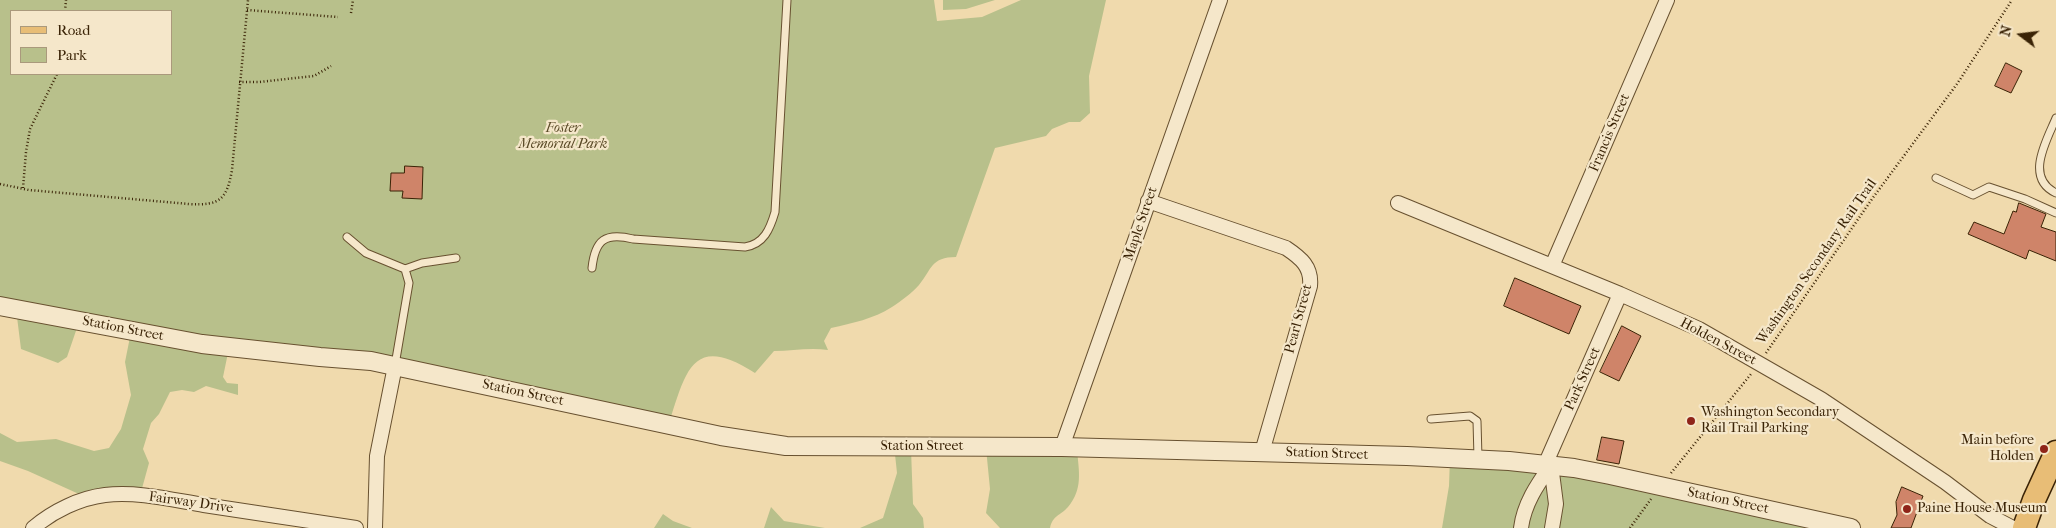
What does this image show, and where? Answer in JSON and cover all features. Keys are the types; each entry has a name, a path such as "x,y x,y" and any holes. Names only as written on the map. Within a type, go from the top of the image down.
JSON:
{"main road":[{"path":"2024,528 2034,500 2056,452"}],"street":[{"name":"Maple Street","path":"1062,447 1220,0"},
{"name":"Francis Street","path":"1552,266 1667,0"},
{"name":"Pearl Street","path":"1148,201 1286,248 1302,259 1307,266 1310,286 1262,452"},
{"name":"Holden Street","path":"1398,203 1620,294 1699,329 1821,399 1945,482 1990,516 2013,528"},
{"name":"Park Street","path":"1548,465 1620,294"},
{"name":"Station Street","path":"0,306 202,344 370,361 721,436 786,446 1062,447 1262,452 1478,460 1548,465 1574,468 1851,528"},
{"path":"375,528 377,456 395,366"},
{"path":"1521,528 1525,509 1548,465"},
{"path":"1548,465 1556,504 1552,528"},
{"name":"Fairway Drive","path":"33,528 55,512 70,505 105,495 122,495 175,500 356,528"}],"lane":[{"path":"592,268 594,254 602,240 617,235 633,239 745,248 756,245 765,236 775,212 787,0"},
{"path":"2056,118 2039,160 2041,178 2051,191 2056,193"},
{"path":"1936,178 1973,195 1989,187 2025,199 2056,213"},
{"path":"347,237 366,253 404,269 422,263 456,258"},
{"path":"395,366 409,282 404,269"},
{"path":"1431,418 1470,416 1474,418 1477,421 1478,460"}],"path":[{"path":"0,184 29,190 207,206 220,201 229,186 232,170 248,0"},
{"path":"351,13 352,0"},
{"name":"Washington Secondary Rail Trail","path":"1630,528 1660,486 1759,364 1872,199 1957,84 2012,0"},
{"path":"247,10 338,18"},
{"path":"239,82 259,82 314,76 330,66"},
{"path":"23,188 30,129 57,75"}],"green space":[{"name":"Foster Memorial Park","path":"0,0 934,0 937,21 982,17 1021,0 1106,0 1089,76 1090,113 1080,122 1069,122 1052,129 1046,136 995,148 956,257 941,259 933,265 913,291 878,315 831,328 824,341 828,350 774,351 755,373 734,361 718,356 705,357 695,363 687,373 669,423 404,366 229,348 223,377 227,383 238,384 238,395 206,386 194,392 182,390 170,392 159,414 151,423 143,449 149,463 141,492 90,499 28,471 0,461 0,433 17,442 56,439 94,451 109,448 121,429 131,395 125,362 131,332 79,322 67,357 58,363 21,349 16,309 0,306"},
{"path":"943,0 995,0 966,9 943,10"},
{"path":"894,445 911,449 913,504 923,518 924,528 860,528 883,518 897,473"},
{"path":"986,448 1077,450 1079,480 1076,494 1068,507 1053,520 1050,528 1000,528 986,513 990,489"},
{"path":"1450,457 1547,464 1851,528 1442,528 1449,486"},
{"path":"771,507 784,521 825,528 764,528"},
{"path":"663,514 673,521 692,528 654,528"}],"building":[{"path":"2006,63 2022,71 2011,93 1995,86"},
{"path":"405,166 423,167 422,199 402,198 403,191 390,191 391,173 404,173"},
{"path":"2019,203 2046,214 2041,227 2056,232 2056,261 2029,250 2026,259 1968,234 1974,222 2004,234 2013,211 2016,212"},
{"path":"1515,278 1581,306 1569,334 1504,306"},
{"path":"1622,326 1641,336 1619,381 1600,372"},
{"path":"1602,437 1624,441 1619,464 1597,460"},
{"name":"Paine House Museum","path":"1902,487 1923,496 1911,528 1891,528 1897,515 1896,502"}],"place":[{"name":"Washington Secondary Rail Trail Parking","path":"1691,421"},
{"name":"Main before Holden","path":"2044,449"},
{"name":"Paine House Museum","path":"1907,509"}]}
